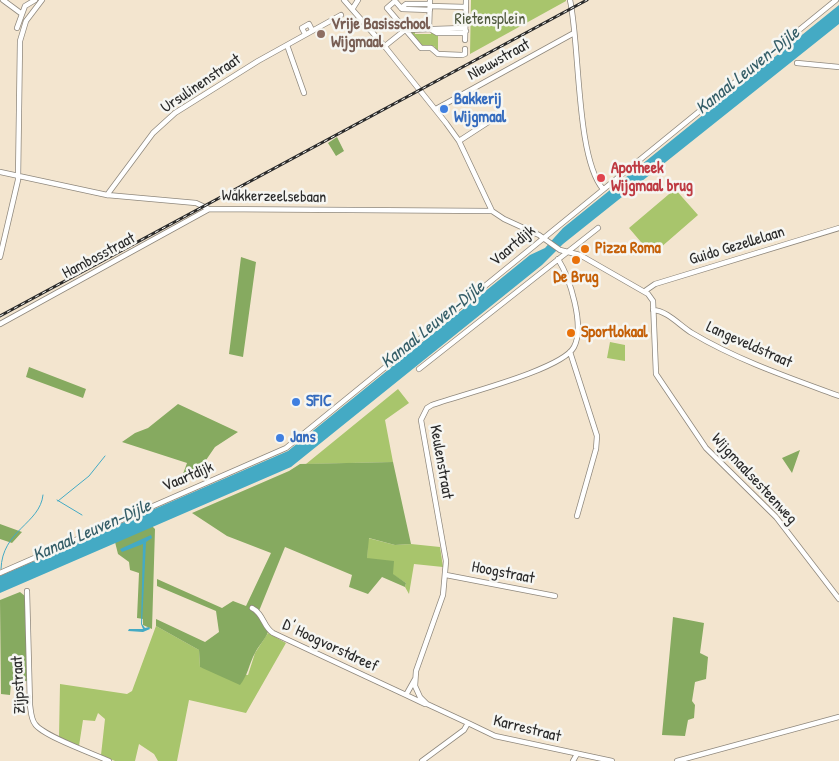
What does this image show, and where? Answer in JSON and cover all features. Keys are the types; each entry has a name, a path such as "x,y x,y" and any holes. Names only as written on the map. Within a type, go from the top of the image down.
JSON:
{"street":[{"path":"3,0 29,15"},
{"path":"17,28 22,11 35,0"},
{"path":"0,257 11,217 17,176 20,41 29,15 42,0"},
{"path":"344,0 385,46 436,109 459,141 492,211 542,237 560,250 571,251 580,255 645,292"},
{"path":"353,8 358,0"},
{"path":"465,40 466,0"},
{"path":"570,0 587,144 595,180 603,189"},
{"name":"Vaartdijk","path":"0,573 286,448 542,237 836,0"},
{"path":"465,49 465,54 462,55 438,54 431,48 420,48 387,8 395,1 401,8 430,5 466,8"},
{"path":"430,5 430,29"},
{"name":"Ursulinenstraat","path":"107,194 153,133 175,113 306,34 302,28 309,24 312,30 341,15"},
{"path":"385,46 405,30 464,28 466,31"},
{"name":"Nieuwstraat","path":"436,109 574,33"},
{"path":"287,45 304,93"},
{"path":"797,63 839,66"},
{"path":"459,141 496,116"},
{"name":"Wakkerzeelsebaan","path":"0,172 107,194 196,203 209,209 492,211"},
{"name":"Hambosstraat","path":"0,324 209,209"},
{"path":"419,369 598,228"},
{"name":"Guido Gezellelaan","path":"645,292 655,284 839,228"},
{"path":"558,259 570,282 575,305 576,337 570,352 597,442 577,516"},
{"name":"Wijgmaalsesteenweg","path":"645,292 653,301 656,374 706,448 776,517 839,599"},
{"name":"Langeveldstraat","path":"653,310 662,311 687,330 709,342 839,396"},
{"name":"Keulenstraat","path":"406,696 415,678 443,595 446,574 446,561 421,429 423,415 432,405 522,375 562,358 570,352"},
{"name":"Hoogstraat","path":"446,574 555,596"},
{"name":"Zijpstraat","path":"27,591 31,717 35,725 45,732 109,761"},
{"name":"D' Hoogvorstdreef","path":"252,608 262,616 266,627 273,634 406,696"},
{"path":"415,678 420,696 427,704"},
{"path":"406,696 468,723 463,730 422,761"},
{"path":"677,761 839,717"},
{"name":"Karrestraat","path":"468,723 495,736 612,761"},
{"path":"573,761 577,754"}],"green space":[{"name":"Rietensplein","path":"471,0 566,0 566,1 470,54"},
{"path":"410,31 415,31 415,34 431,34 431,31 438,34 438,52 434,46 420,46"},
{"path":"337,137 344,151 336,156 328,143"},
{"path":"675,189 698,215 652,255 629,228"},
{"path":"241,257 256,262 243,357 229,354"},
{"path":"610,342 625,345 625,361 607,358"},
{"path":"29,367 86,389 83,398 26,377"},
{"path":"398,389 409,403 385,420 393,462 306,464"},
{"path":"178,404 238,432 215,447 195,476 183,474 187,463 122,442 135,433 148,428"},
{"path":"800,450 792,473 782,458"},
{"path":"393,462 411,544 395,545 369,538 367,558 394,561 393,574 406,583 405,587 382,577 368,594 349,587 352,575 285,547 259,611 266,621 268,632 256,650 240,685 200,667 199,650 156,626 156,619 205,642 219,632 216,611 157,586 157,579 222,608 233,601 246,606 271,553 227,536 192,513 289,471 300,464"},
{"path":"0,524 22,532 12,543 0,539"},
{"path":"152,526 155,529 152,629 143,625 143,619 137,618 139,573 130,570 129,562 118,554 115,542"},
{"path":"368,538 395,545 411,544 440,547 443,567 414,564 409,594 405,587 406,583 367,558"},
{"path":"20,592 25,596 27,681 11,683 10,695 1,694 0,600"},
{"path":"673,617 704,623 700,653 708,657 706,679 695,682 692,701 695,705 694,718 688,720 685,736 662,735"},
{"path":"156,626 199,650 200,667 248,675 255,653 268,633 286,643 246,713 189,700 177,761 158,761 154,754 139,744 135,761 115,761 101,755 105,719 98,713 95,721 83,720 79,746 59,737 60,684 127,694 132,691"}],"water":[{"path":"839,5 839,24 563,244 542,265 291,467 0,593 0,576 288,451 530,255 545,248 563,228"},
{"path":"151,535 152,538 146,542 142,624 145,628 149,627 150,629 143,632 128,631 129,629 143,629 141,624 143,544 122,552 120,549"}],"waterway":[{"path":"58,501 89,476 105,456"},
{"path":"1,569 3,556 8,545 35,513 43,495"},
{"name":"Kanaal Leuven-Dijle","path":"57,500 82,515"}],"railway":[{"path":"0,316 587,0"}],"place":[{"name":"Vrije Basisschool Wijgmaal","path":"321,34"},
{"name":"Bakkerij Wijgmaal","path":"444,109"},
{"name":"Apotheek Wijgmaal brug","path":"601,178"},
{"name":"Pizza Roma","path":"585,249"},
{"name":"De Brug","path":"576,260"},
{"name":"Sportlokaal","path":"571,333"},
{"name":"SFIC","path":"296,402"},
{"name":"Jans","path":"280,438"}]}
